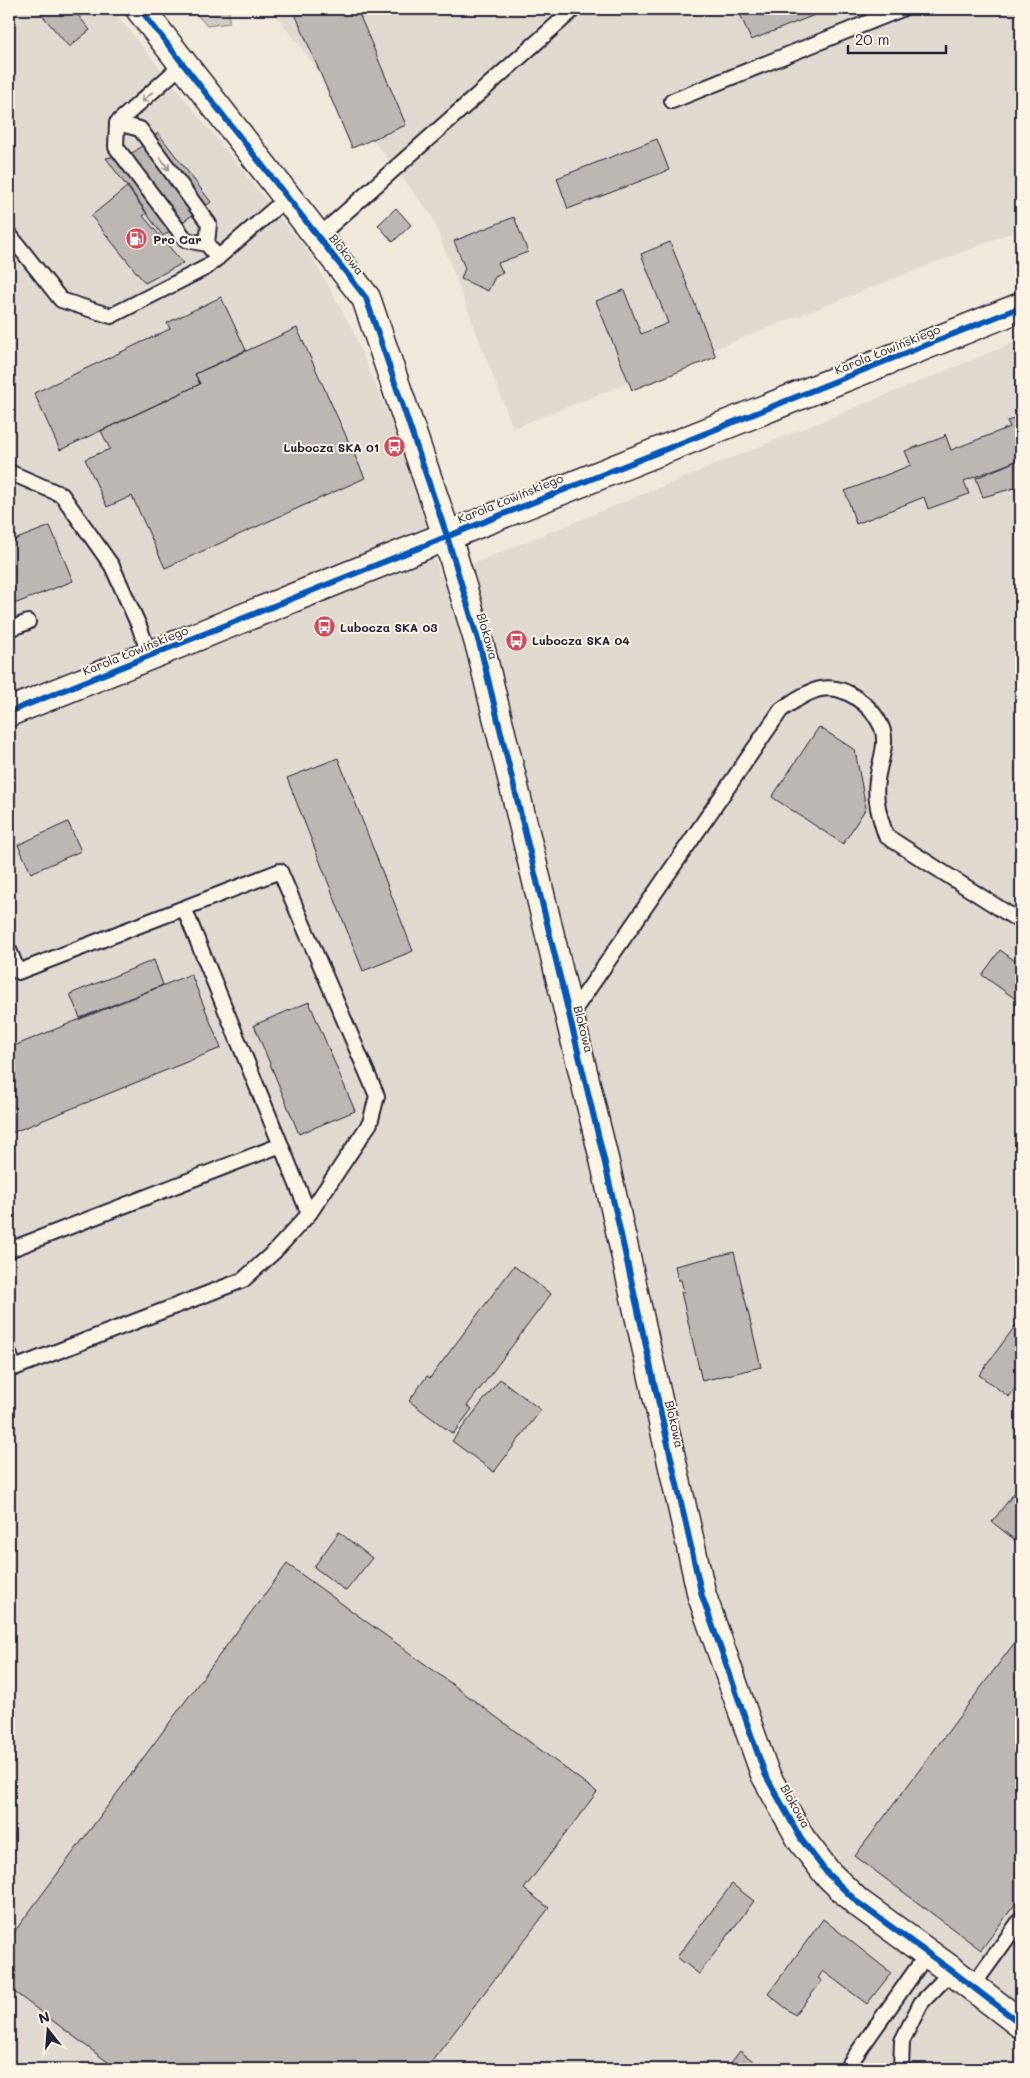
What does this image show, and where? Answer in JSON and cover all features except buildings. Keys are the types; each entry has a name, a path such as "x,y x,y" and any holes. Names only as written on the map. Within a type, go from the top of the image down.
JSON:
{"street":[{"name":"Blokowa","path":"140,9 366,298 447,536 481,650 604,1159 702,1596 765,1774 801,1839 828,1873 857,1902 1021,2024"},
{"name":"Karola Łowińskiego","path":"9,712 1021,307"}],"lane":[{"path":"319,236 574,9"},
{"path":"672,101 902,9"},
{"path":"184,64 117,123 116,147 186,240 207,244 218,258"},
{"path":"117,123 140,129 146,137 209,224 207,244"},
{"path":"9,234 61,300 111,316 195,274 218,258 288,198"},
{"path":"9,472 62,495 112,566 139,626 150,656"},
{"path":"9,629 28,622"},
{"path":"570,1016 781,710 802,694 826,687 850,692 870,708 883,730 883,755 877,781 878,810 886,836 1021,922"},
{"path":"9,950 18,972 280,870 377,1096 370,1122 309,1214 276,1251 244,1280 12,1369 9,1353"},
{"path":"184,908 309,1214"},
{"path":"9,1250 281,1145"},
{"path":"901,2069 902,2041 921,2003 962,1979 1021,1920"},
{"path":"846,2069 927,1954"}],"shaded area":[{"path":"9,9 112,9 312,257 351,327 413,475 440,577 1021,340 1021,2069 9,2069"},
{"path":"192,9 227,9 229,12 229,23 207,26"},
{"path":"271,9 1021,9 1021,229 513,428 432,216"}],"cycle path":[{"path":"140,9 366,298 447,536 481,650 604,1159 702,1596 765,1774 801,1839 827,1873 857,1902 1021,2024"},
{"path":"9,712 1021,307"}],"place":[{"name":"Pro Car","path":"137,239"},
{"name":"Lubocza SKA 01","path":"395,447"},
{"name":"Lubocza SKA 03","path":"324,627"},
{"name":"Lubocza SKA 04","path":"516,640"}]}
